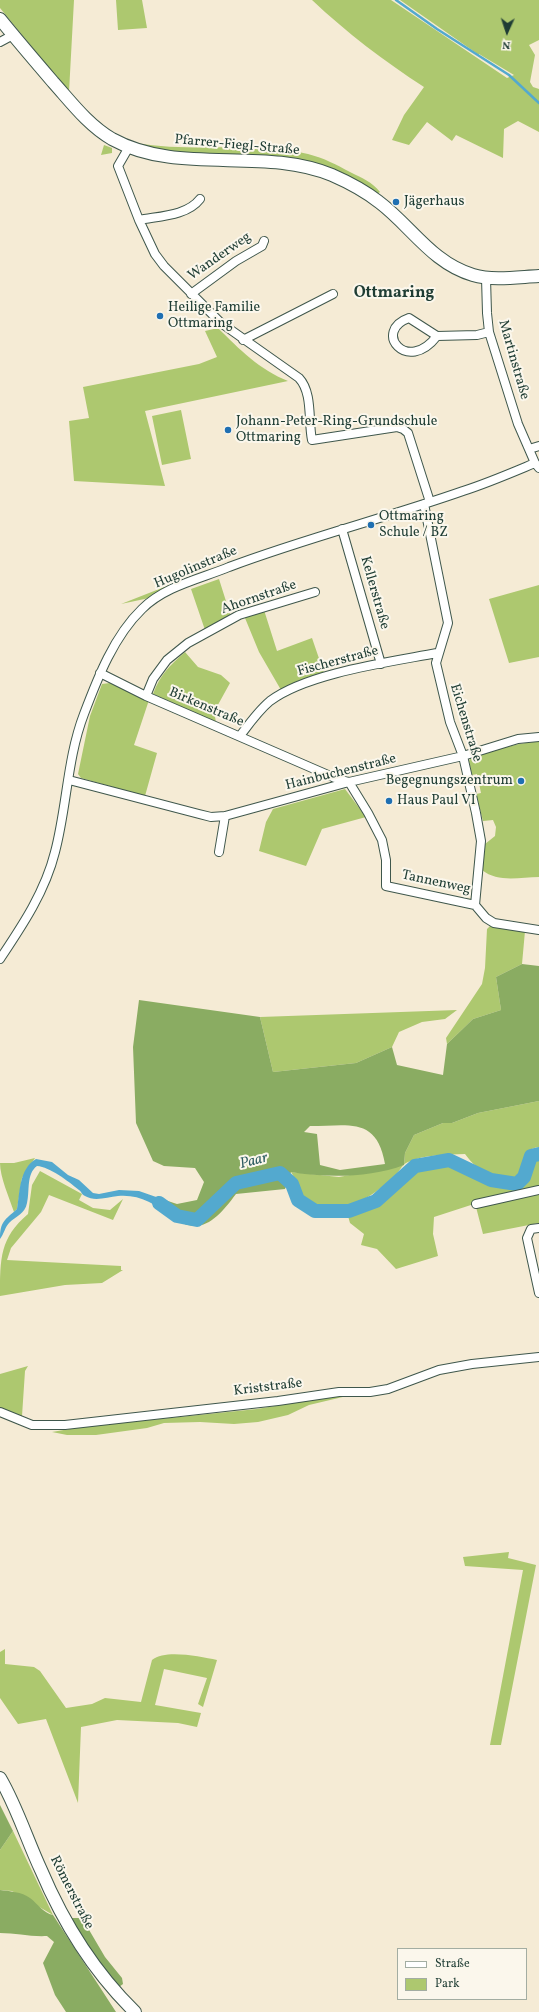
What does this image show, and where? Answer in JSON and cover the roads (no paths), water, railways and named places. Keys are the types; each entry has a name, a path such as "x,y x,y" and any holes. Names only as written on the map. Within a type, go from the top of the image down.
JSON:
{"main road":[{"name":"Pfarrer-Fiegl-Straße","path":"0,19 77,110 95,128 129,147 156,154 182,158 265,161 294,165 332,175 353,185 380,202 422,245 442,260 462,272 486,278 539,276"},
{"name":"Römerstraße","path":"0,1778 60,1911 92,1961 111,1987 134,2011"}],"street":[{"path":"0,42 13,35"},
{"name":"Wanderweg","path":"129,147 118,166 139,220 155,254 164,266 191,294 242,340 299,378 304,383 308,399 312,440 397,427 403,428 408,434 427,503"},
{"path":"139,220 182,212 194,206 200,199"},
{"name":"Wanderweg","path":"191,294 236,261 262,246 264,241"},
{"name":"Martinstraße","path":"486,278 489,332 518,424 537,466"},
{"path":"242,340 333,294"},
{"path":"437,336 425,348 416,350 402,351 397,348 394,342 395,331 400,324 409,318 437,336 477,335 489,332"},
{"path":"528,449 539,446"},
{"name":"Hugolinstraße","path":"0,959 28,917 45,881 55,853 83,717 100,673 132,620 152,601 188,582 342,528 427,503 537,466"},
{"name":"Eichenstraße","path":"427,503 448,623 446,634 437,653 436,663 438,677 450,722 463,756 476,813 480,841 475,905"},
{"name":"Kellerstraße","path":"342,528 381,664"},
{"name":"Ahornstraße","path":"146,696 153,679 167,660 188,643 239,616 315,592"},
{"name":"Fischerstraße","path":"240,736 250,722 270,702 292,688 340,673 437,653"},
{"name":"Birkenstraße","path":"100,673 146,696 303,764 349,782"},
{"name":"Hainbuchenstraße","path":"69,780 211,817 225,816 349,782 463,756 518,739 539,737"},
{"name":"Tannenweg","path":"349,782 368,813 385,849 386,886 475,905"},
{"path":"219,852 225,816"},
{"path":"475,905 486,918 494,923 539,930"},
{"path":"476,1204 539,1190"},
{"path":"539,1228 531,1229 527,1238 539,1293"},
{"name":"Kriststraße","path":"0,1412 32,1425 65,1425 278,1401 339,1392 370,1392 388,1389 439,1370 472,1364 539,1357"}],"water":[{"path":"36,1159 52,1162 68,1175 79,1180 93,1193 99,1194 119,1190 139,1191 159,1198 177,1212 171,1216 153,1204 140,1198 118,1196 97,1199 89,1198 59,1175 48,1169 37,1166 31,1173 26,1207 8,1225 0,1239 2,1224 17,1209 23,1175 30,1163"}],"waterway":[{"path":"396,0 437,29 509,75 539,103"},
{"name":"Paar","path":"159,1203 177,1216 197,1220 236,1183 280,1173 292,1184 298,1200 315,1211 349,1211 376,1201 415,1166 449,1160 491,1180 517,1184 524,1177 531,1156 539,1154"}],"place":[{"name":"Jägerhaus","path":"396,202"},
{"name":"Heilige Familie Ottmaring","path":"160,316"},
{"name":"Johann-Peter-Ring-Grundschule Ottmaring","path":"228,430"},
{"name":"Ottmaring Schule / BZ","path":"371,525"},
{"name":"Begegnungszentrum","path":"521,781"},
{"name":"Haus Paul VI","path":"389,801"}],"district":[{"name":"Ottmaring","path":"394,294"}]}
